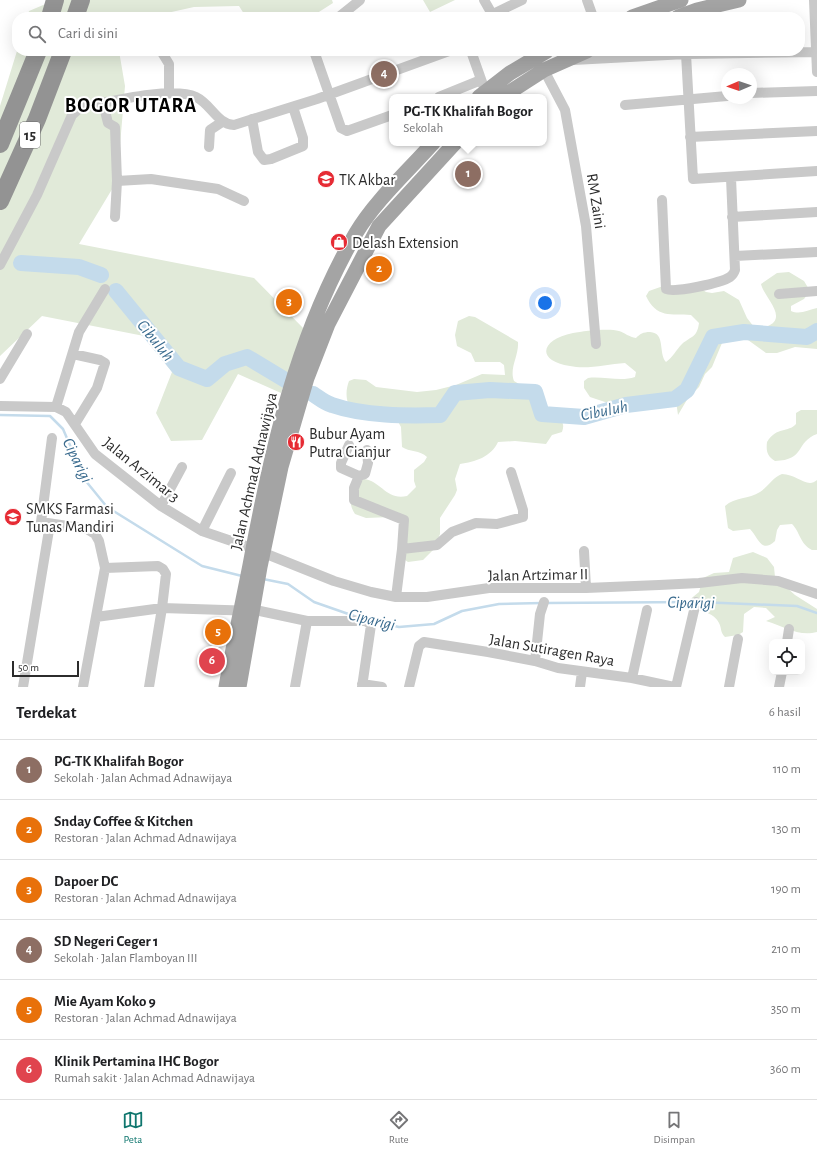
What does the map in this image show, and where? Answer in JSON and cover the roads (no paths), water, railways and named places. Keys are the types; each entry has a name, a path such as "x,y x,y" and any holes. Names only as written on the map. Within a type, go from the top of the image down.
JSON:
{"highway":[{"path":"51,12 55,0"},
{"path":"77,12 81,0"},
{"name":"15","path":"0,144 36,57"},
{"name":"15","path":"0,201 37,119 60,59"}],"main road":[{"path":"647,12 682,0"},
{"path":"692,12 739,0"},
{"path":"482,89 539,56"},
{"path":"507,94 544,70 573,56"},
{"name":"Jalan Achmad Adnawijaya","path":"226,687 281,467 289,414 336,269 368,216 430,146"},
{"name":"Jalan Achmad Adnawijaya","path":"306,362 328,324 379,226 452,146"},
{"name":"Jalan Achmad Adnawijaya","path":"239,687 246,611"}],"street":[{"path":"345,12 360,0"},
{"path":"484,0 489,12"},
{"path":"496,12 522,0"},
{"path":"587,0 591,12"},
{"path":"814,0 817,72"},
{"path":"805,52 816,52"},
{"path":"164,56 169,64 169,94"},
{"path":"316,56 328,95 340,126 344,130 347,131 389,116"},
{"path":"0,265 37,195 72,115 81,107 159,94 186,94 196,97 208,104 222,122 234,126 328,95 435,56"},
{"path":"455,94 482,89 472,56"},
{"path":"567,58 571,60 648,56"},
{"path":"686,56 693,180 817,171"},
{"name":"RM Zaini","path":"544,70 566,110 586,226 596,344"},
{"path":"757,94 817,91"},
{"path":"624,104 689,101 721,97"},
{"path":"103,103 108,123 115,127 117,181 115,217"},
{"path":"252,119 258,152 264,160 271,159 303,146 303,138 293,107"},
{"path":"210,147 210,130 222,122"},
{"path":"690,137 817,131"},
{"path":"662,200 666,285 668,290 707,284 730,278 733,274 735,256 731,178"},
{"path":"117,181 151,179 218,189 244,201"},
{"path":"732,217 817,212"},
{"path":"735,256 817,252"},
{"path":"0,406 56,407 79,332 105,289"},
{"path":"779,294 817,291"},
{"path":"0,379 27,334"},
{"path":"73,354 100,360 106,363 97,388 75,424"},
{"name":"Jalan Arzimar 3","path":"56,407 66,412 95,454 160,506 202,531 257,559"},
{"path":"52,438 41,519 44,523 87,529 95,534 99,541 105,568 83,687"},
{"path":"349,445 341,463 341,468 359,476 365,474 368,463 367,450"},
{"path":"160,506 182,468"},
{"path":"402,549 437,545 452,532 476,523 497,524 522,518 523,510 511,472"},
{"path":"202,531 231,473"},
{"path":"359,476 354,488 354,500 404,520 396,597"},
{"path":"23,687 50,524"},
{"path":"584,551 586,588"},
{"name":"Jalan Artzimar II","path":"257,559 371,592 396,597 427,598 489,588 586,588 699,583 742,578 778,581 817,594"},
{"path":"105,568 158,566 163,569 166,574 149,687"},
{"path":"535,661 540,614 544,602"},
{"path":"675,687 696,602"},
{"path":"96,617 162,608 246,611 307,621 369,622 371,625 362,686 382,687"},
{"path":"632,678 647,610"},
{"path":"295,687 307,621"},
{"path":"787,639 788,629"},
{"path":"729,687 738,639"},
{"name":"Jalan Sutiragen Raya","path":"409,687 419,646 424,642 535,661 582,672 632,678 675,687"},
{"path":"580,687 582,672"},
{"path":"779,687 781,675"}],"waterway":[{"name":"Cibuluh","path":"21,263 79,267 101,275"},
{"name":"Cibuluh","path":"116,291 179,368 207,379 225,364 247,357 287,381"},
{"name":"Cibuluh","path":"313,394 329,404 344,409 399,415 440,415 455,393 490,390 535,392 542,414 584,417 626,405 675,399 687,390 713,337 744,332 807,337 817,331"},
{"name":"Ciparigi","path":"0,415 50,416 63,429 85,480 107,507 202,566 242,576"},
{"name":"Ciparigi","path":"263,579 288,584 314,602 357,617"},
{"name":"Ciparigi","path":"547,603 694,602"},
{"name":"Ciparigi","path":"699,602 797,606 817,613"},
{"name":"Ciparigi","path":"371,621 399,627 434,624 462,611 499,604 542,603"}],"place":[{"name":"SD Negeri Ceger 1","path":"384,74"},
{"name":"PG-TK Khalifah Bogor","path":"468,174"},
{"name":"TK Akbar","path":"326,179"},
{"name":"Delash Extension","path":"339,242"},
{"name":"Snday Coffee & Kitchen","path":"379,269"},
{"name":"Dapoer DC","path":"289,302"},
{"name":"Bubur Ayam Putra Cianjur","path":"296,442"},
{"name":"SMKS Farmasi Tunas Mandiri","path":"13,517"},
{"name":"Mie Ayam Koko 9","path":"218,632"},
{"name":"Klinik Pertamina IHC Bogor","path":"212,661"}],"district":[{"name":"BOGOR UTARA","path":"131,105"}]}
